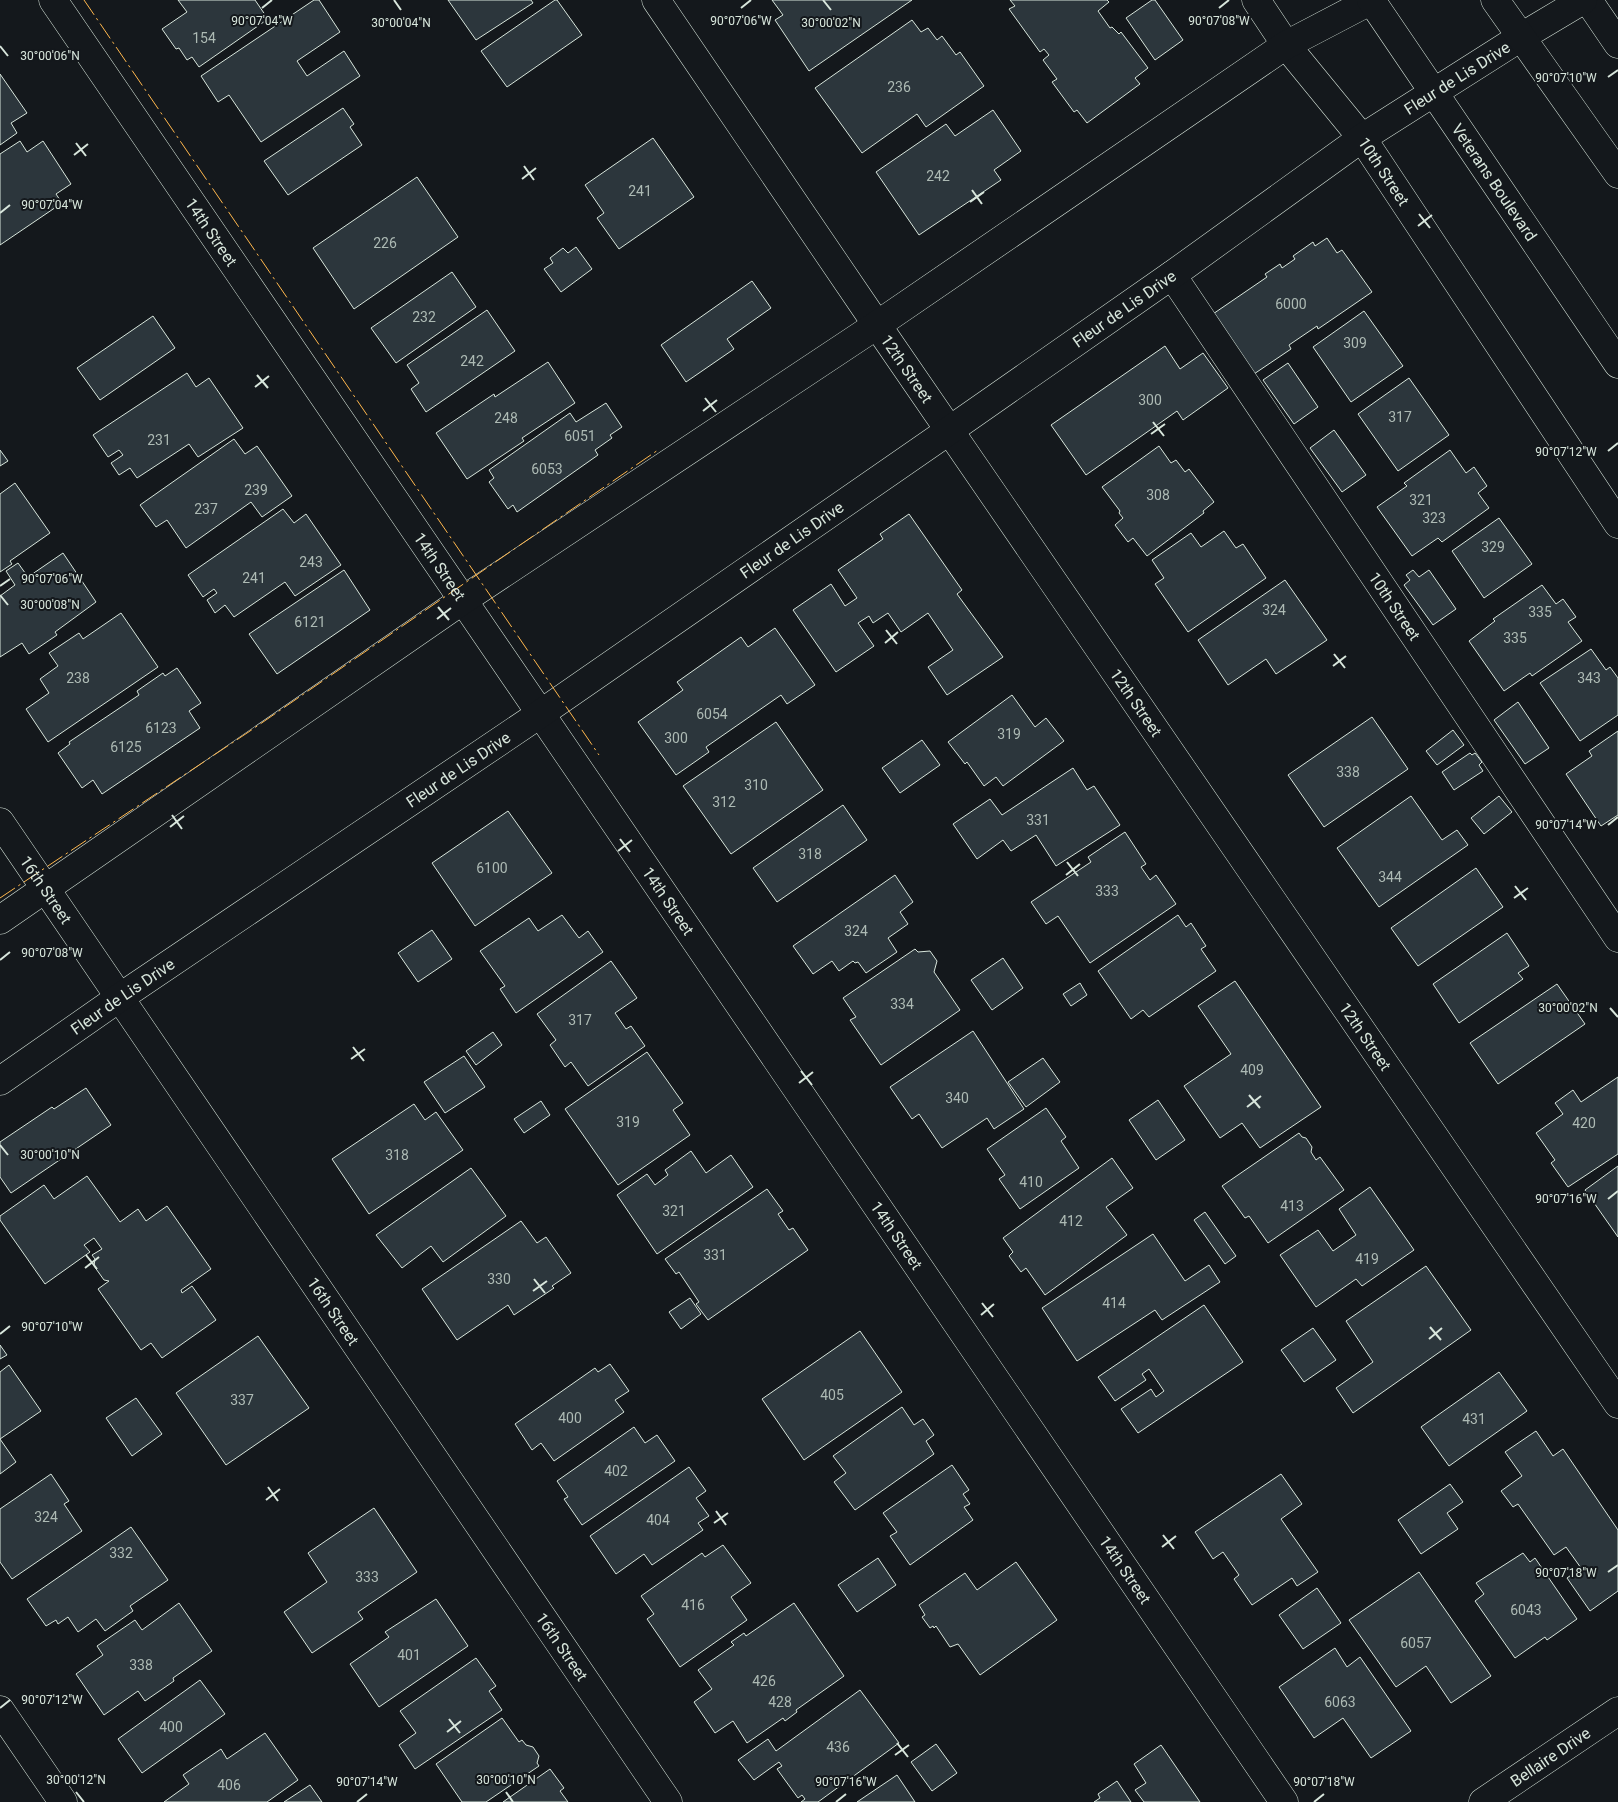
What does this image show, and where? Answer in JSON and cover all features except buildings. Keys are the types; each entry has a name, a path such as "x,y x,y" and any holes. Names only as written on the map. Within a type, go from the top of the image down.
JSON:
{"street":[{"name":"14th Street","path":"53,0 1284,1802"},
{"name":"12th Street","path":"656,0 1618,1404"},
{"name":"10th Street","path":"1256,0 1286,45 1362,138 1618,524"},
{"path":"0,920 463,600 877,325 1286,45 1371,0"},
{"name":"Veterans Boulevard","path":"1371,0 1618,364"},
{"path":"1495,0 1618,174"},
{"name":"Fleur de Lis Drive","path":"0,1081 119,998 540,714 1172,275 1362,138 1432,92 1583,0"},
{"path":"1588,0 1618,44"},
{"name":"10th Street","path":"1172,275 1618,938"},
{"name":"16th Street","path":"0,822 668,1802"},
{"path":"0,1710 63,1802"},
{"name":"Bellaire Drive","path":"1483,1802 1618,1711"}],"power":[{"path":"84,0 599,755"},
{"path":"0,898 250,731 658,450"}]}
